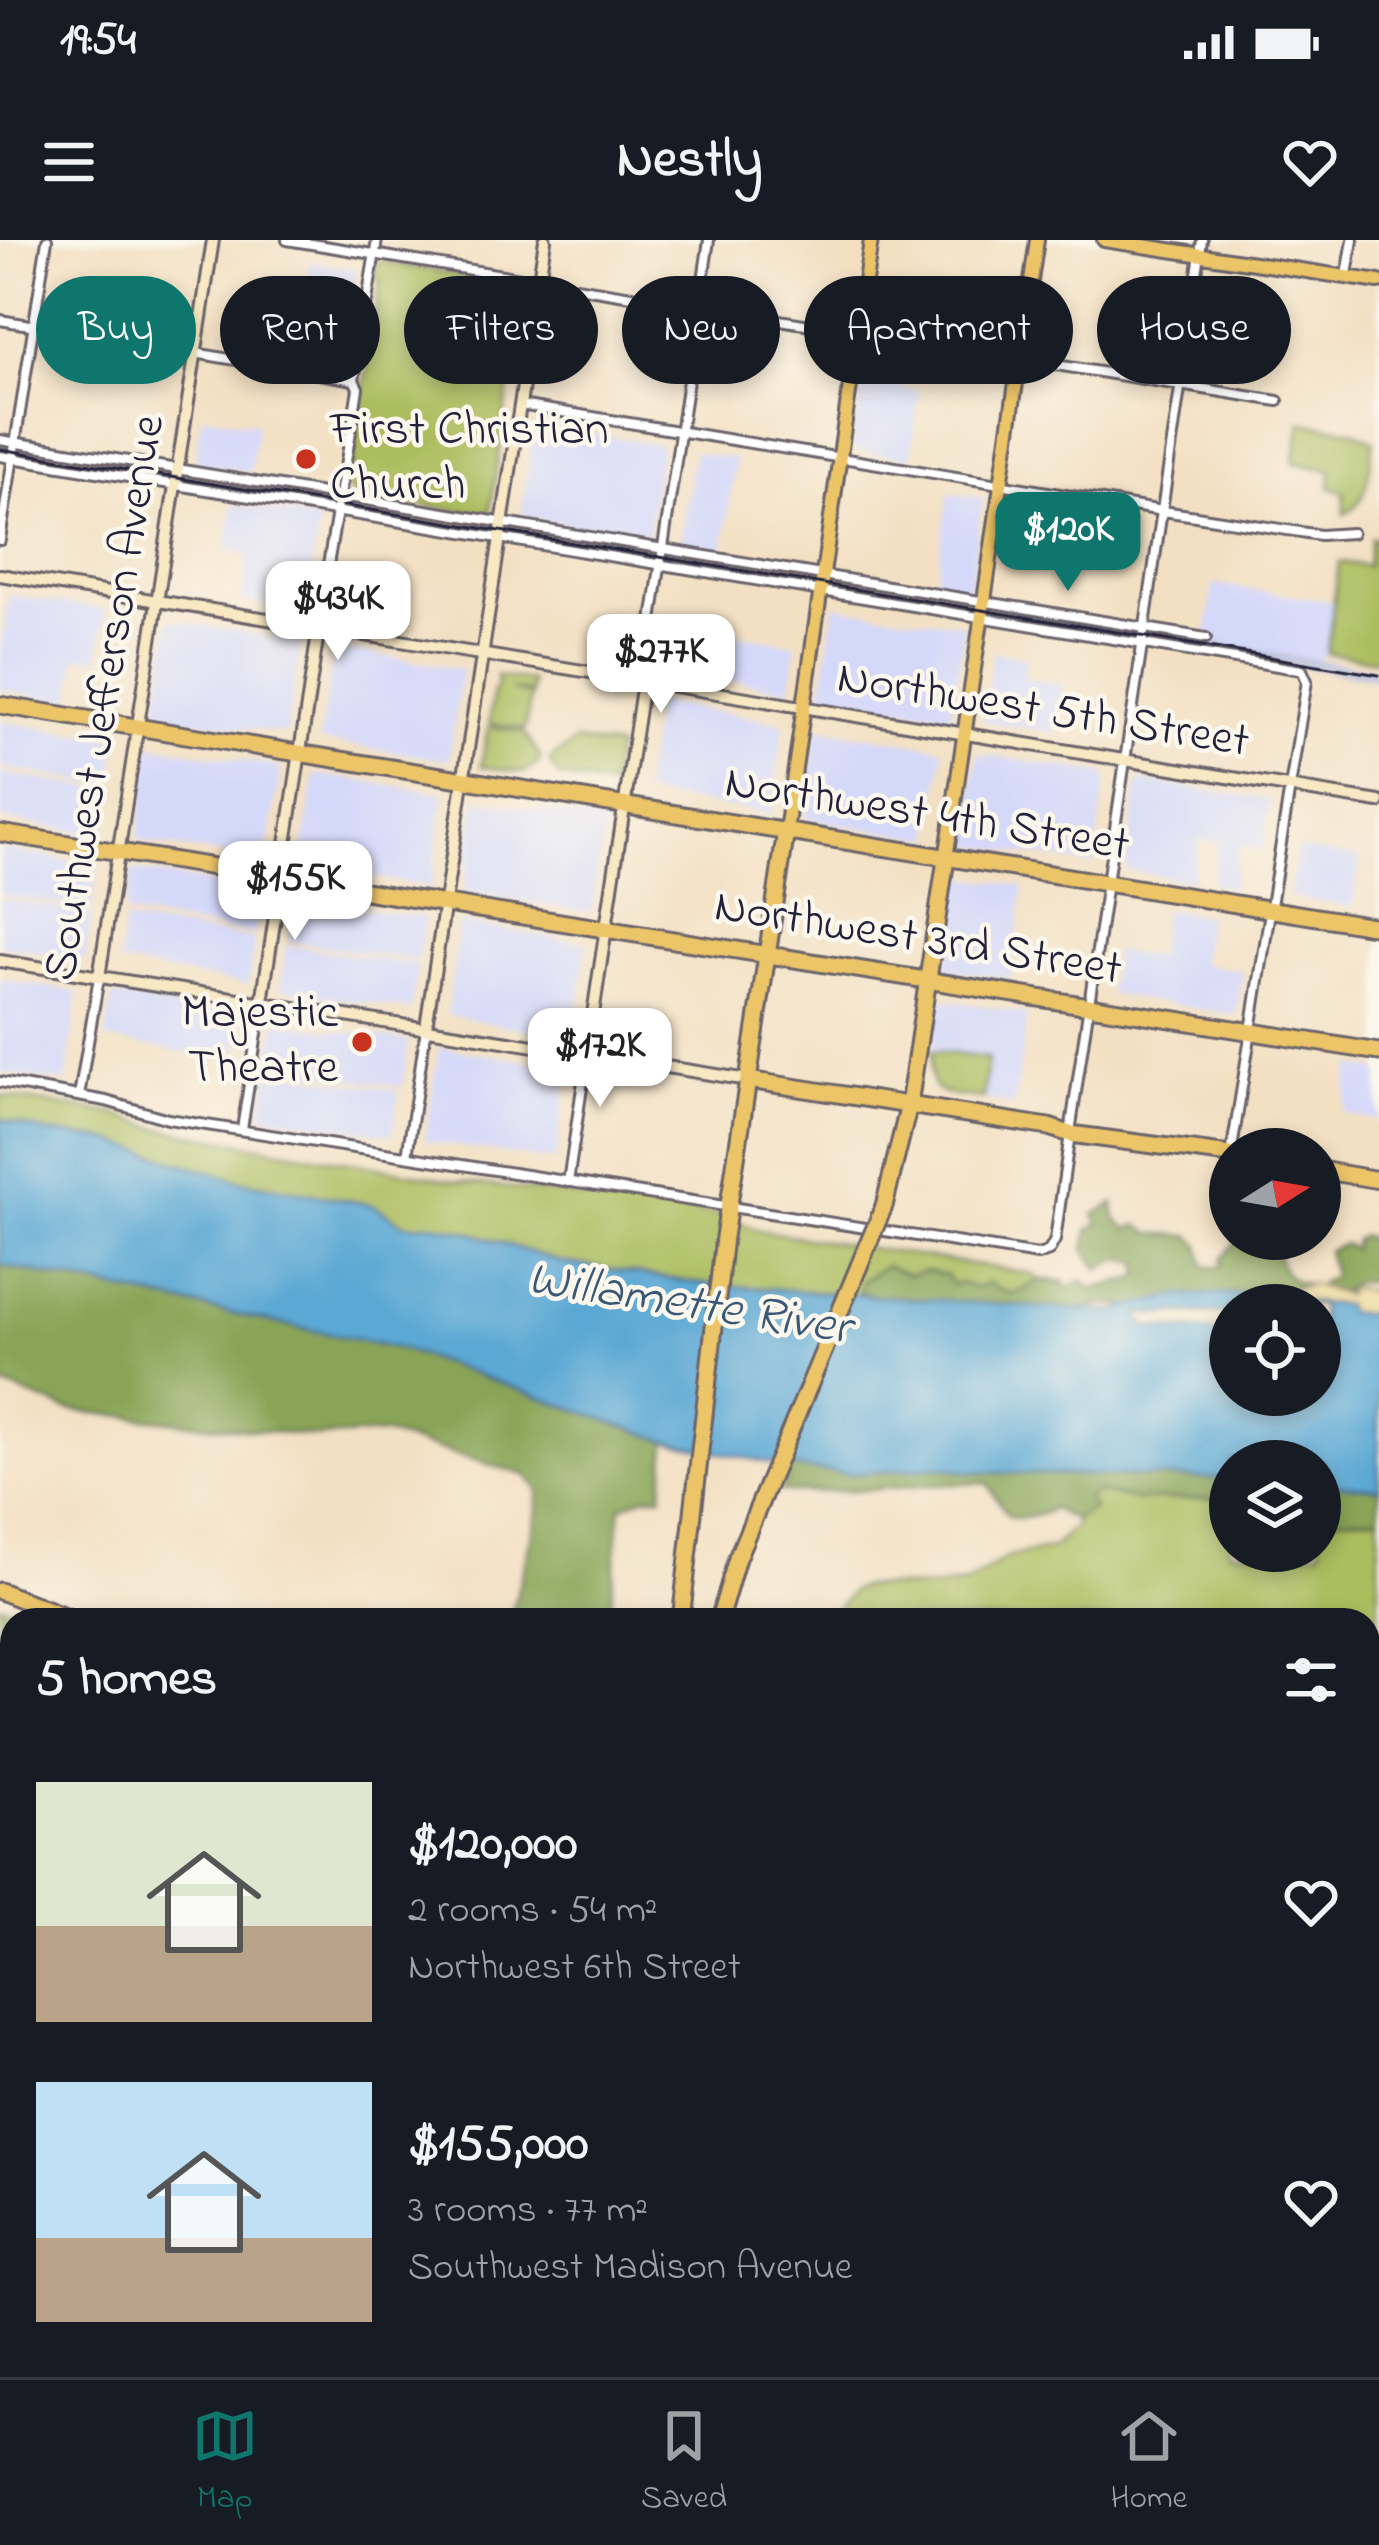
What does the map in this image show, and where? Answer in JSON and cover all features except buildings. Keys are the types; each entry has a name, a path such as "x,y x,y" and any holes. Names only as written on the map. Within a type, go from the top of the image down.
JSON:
{"highway":[{"name":"Northwest 4th Street","path":"0,705 1379,927"},
{"path":"682,1608 724,1237 718,1205 741,1142 786,831"},
{"name":"Northwest 3rd Street","path":"0,833 1379,1052"},
{"path":"722,1608 737,1558 884,1206 909,1105 946,859"},
{"path":"748,1081 1209,1149"},
{"path":"1341,1174 1379,1180"},
{"path":"0,1591 44,1608"}],"main road":[{"path":"866,276 871,240"},
{"path":"1031,276 1037,240"},
{"path":"1104,240 1201,247 1379,281"},
{"path":"786,831 852,384"},
{"path":"946,859 1015,384"}],"street":[{"path":"0,540 47,240"},
{"name":"Southwest Jefferson Avenue","path":"196,347 213,240"},
{"path":"287,240 514,276"},
{"path":"371,276 377,240"},
{"path":"540,276 545,240"},
{"path":"704,276 709,240"},
{"path":"1347,275 1352,240"},
{"path":"0,320 34,326"},
{"name":"Southwest Jefferson Avenue","path":"79,1096 190,384"},
{"path":"242,1129 356,384"},
{"path":"406,1156 523,384"},
{"path":"568,1182 687,384"},
{"path":"0,1082 168,1118 1033,1255 1049,1250 1055,1240 1183,384"},
{"path":"1188,384 1278,401"},
{"path":"520,405 1163,511 1320,535 1352,533"},
{"path":"0,440 1206,638"},
{"path":"0,456 1305,673 1235,1128"},
{"name":"Northwest 5th Street","path":"0,575 1379,802"},
{"path":"0,961 748,1081"}],"shaded area":[{"path":"310,262 357,269 356,276 308,276"},
{"path":"863,384 902,384 902,388 920,391 910,459 852,449"},
{"path":"202,415 257,424 250,472 195,464"},
{"path":"535,424 661,445 647,537 521,517"},
{"path":"694,452 736,459 723,550 680,543"},
{"path":"949,493 983,498 969,591 935,585"},
{"path":"233,504 319,519 305,609 241,601 248,554 226,550"},
{"path":"1213,584 1334,602 1327,653 1317,660 1206,642"},
{"path":"9,595 106,610 98,659 77,657 71,701 0,690"},
{"path":"835,604 965,624 951,716 822,695"},
{"path":"999,609 1128,630 1127,638 998,617"},
{"path":"170,620 301,642 286,734 156,715"},
{"path":"668,623 796,644 790,690 661,668"},
{"path":"1154,634 1379,669 1379,680 1151,641"},
{"path":"334,648 462,669 449,760 319,741"},
{"path":"993,652 1026,658 1024,678 1062,684 1055,732 983,721"},
{"path":"656,702 784,723 772,814 642,794"},
{"path":"0,721 118,740 112,786 0,767"},
{"path":"817,728 944,748 931,839 805,819"},
{"path":"151,745 281,767 266,861 137,841"},
{"path":"978,754 1107,774 1093,865 965,844"},
{"path":"0,773 112,791 104,836 0,819"},
{"path":"315,774 444,793 431,887 300,866"},
{"path":"1138,780 1270,800 1263,849 1239,846 1232,887 1212,884 1218,841 1199,839 1192,881 1126,870"},
{"path":"477,800 605,821 591,912 463,892"},
{"path":"0,849 98,866 92,909 0,895"},
{"path":"1297,849 1360,858 1353,907 1289,897"},
{"path":"132,870 262,892 255,935 125,914"},
{"path":"959,876 1024,886 1011,979 946,969"},
{"path":"294,898 425,918 418,960 288,941"},
{"path":"0,899 92,914 85,960 0,945"},
{"path":"1163,909 1207,916 1201,964 1243,971 1236,1015 1108,994 1114,951 1157,957"},
{"path":"125,921 255,939 248,985 118,963"},
{"path":"459,923 587,943 574,1038 447,1015"},
{"path":"286,945 418,965 411,1010 280,989"},
{"path":"0,979 78,992 66,1083 0,1073"},
{"path":"112,996 243,1017 236,1061 105,1039"},
{"path":"941,999 1027,1014 1014,1106 983,1099 987,1058 932,1051"},
{"path":"275,1022 409,1041 402,1087 269,1065"},
{"path":"439,1047 569,1068 555,1161 425,1141"},
{"path":"1351,1066 1379,1070 1379,1120 1344,1114"},
{"path":"269,1070 399,1091 393,1135 262,1115"}],"green space":[{"path":"376,264 466,276 404,276 404,384 509,384 490,514 367,499 348,491 364,384 380,384"},
{"path":"1301,422 1353,430 1374,441 1364,491 1345,514 1344,492 1330,488 1331,470 1294,463"},
{"path":"1371,538 1379,539 1379,660 1327,653 1339,562 1367,566"},
{"path":"496,676 532,681 531,692 511,690 531,695 525,729 489,723"},
{"path":"492,727 523,732 540,756 539,763 524,773 481,766"},
{"path":"576,741 617,747 611,787 559,777 551,759"},
{"path":"932,1051 988,1058 983,1099 956,1096 934,1086"},
{"path":"0,1096 113,1113 157,1128 457,1181 724,1215 757,1230 1033,1274 1037,1279 1065,1281 1065,1309 703,1284 560,1262 469,1232 432,1224 406,1225 373,1205 240,1181 107,1140 45,1132 0,1119"},
{"path":"1114,1203 1116,1218 1128,1229 1138,1225 1152,1233 1191,1236 1200,1245 1205,1267 1222,1267 1222,1260 1279,1260 1291,1279 1304,1284 1209,1284 1209,1303 1143,1313 1114,1304 1063,1311 956,1306 859,1291 861,1281 885,1266 909,1275 925,1271 946,1275 952,1285 975,1288 989,1283 1009,1293 1039,1280 1067,1288 1083,1280 1092,1289 1140,1275 1140,1263 1119,1259 1099,1269 1085,1249 1089,1229 1099,1224 1094,1215"},
{"path":"1362,1235 1379,1243 1379,1282 1353,1282 1341,1293 1341,1284 1320,1284 1333,1275 1329,1260 1341,1260 1341,1245 1352,1249 1354,1240"},
{"path":"0,1265 402,1349 667,1441 662,1496 646,1496 621,1507 610,1608 513,1608 538,1510 538,1489 526,1475 384,1434 320,1437 68,1410 0,1384"},
{"path":"789,1467 850,1474 941,1467 967,1472 1209,1478 1209,1498 1136,1500 1097,1492 1088,1497 1093,1509 1074,1520 1052,1509 1036,1516 1008,1516 987,1483 781,1491"},
{"path":"1078,1475 1209,1478 1209,1572 1341,1572 1341,1485 1379,1488 1379,1608 837,1608 863,1586 966,1584 1008,1557 1052,1548 1075,1527"},
{"path":"1341,1484 1379,1487 1379,1517 1341,1518"}],"sand":[{"path":"1349,1286 1379,1295 1379,1315 1347,1312 1341,1293 1346,1295"}],"water":[{"name":"Willamette River","path":"0,1119 45,1132 107,1140 240,1181 373,1205 406,1225 432,1224 469,1232 560,1262 703,1284 1110,1312 1174,1296 1209,1295 1209,1313 1140,1314 1139,1318 1149,1327 1209,1331 1209,1416 1341,1416 1341,1305 1345,1305 1347,1312 1379,1315 1379,1488 1341,1485 1341,1440 1209,1440 1209,1478 967,1472 941,1467 850,1474 789,1467 667,1441 402,1349 0,1265"}],"railway":[{"path":"0,449 1379,675"}],"place":[{"name":"First Christian Church","path":"306,459"},
{"name":"Majestic Theatre","path":"362,1042"}]}
